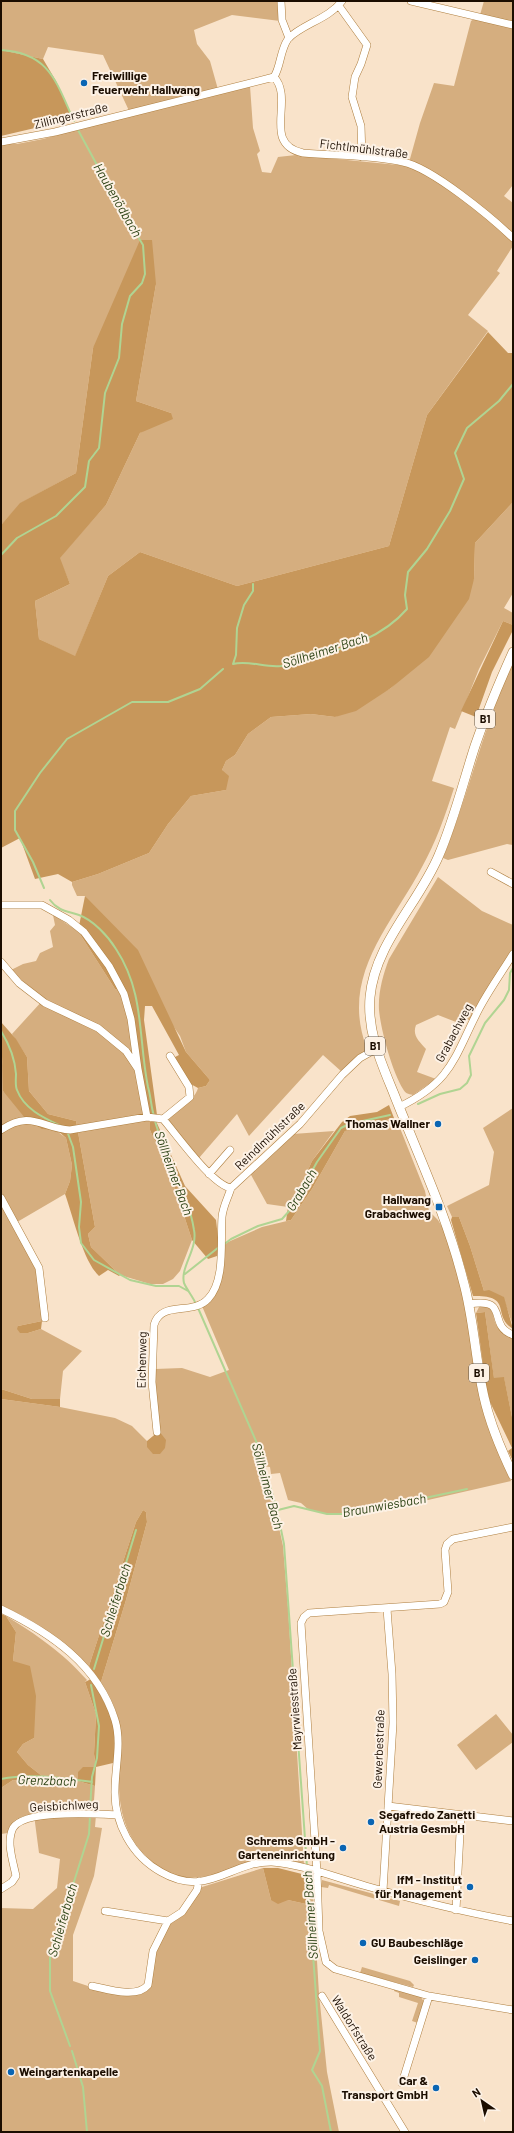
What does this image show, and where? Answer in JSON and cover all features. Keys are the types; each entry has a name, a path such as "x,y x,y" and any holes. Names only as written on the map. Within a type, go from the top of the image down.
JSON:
{"main road":[{"name":"B1","path":"513,652 489,707 438,859 387,944 377,966 372,981 369,1010 370,1025 376,1049 456,1252 469,1304 484,1398 498,1441 513,1475"}],"street":[{"path":"281,1 282,20 289,38"},
{"path":"411,1 513,25"},
{"path":"274,78 280,67 284,45 289,38 340,3 367,45 355,77 352,97 361,126 362,157"},
{"name":"Fichtlmühlstraße","path":"274,78 280,86 281,129 283,142 288,148 303,153 362,157 402,162 425,171 492,219 513,238"},
{"name":"Zillingerstraße","path":"1,142 32,138 274,78"},
{"path":"491,872 513,884"},
{"path":"1,905 42,905 69,920 84,932 109,966 124,994 132,1019 138,1069 154,1118 209,1174 224,1187 231,1188"},
{"name":"Grabachweg","path":"399,1107 428,1091 442,1078 457,1056 480,1008 513,954"},
{"path":"1,962 19,983 45,1004 98,1028 126,1052 138,1069"},
{"name":"Reindlmühlstraße","path":"231,1188 300,1124 342,1075 360,1058 376,1049"},
{"path":"1,1130 15,1123 34,1120 67,1130 154,1118 190,1097 189,1087 170,1056"},
{"name":"Reindlmühlstraße","path":"209,1174 230,1150"},
{"name":"Eichenweg","path":"157,1432 152,1382 154,1325 156,1318 164,1311 193,1308 208,1299 213,1292 220,1273 224,1205 231,1188"},
{"path":"1,1198 39,1268 45,1318"},
{"path":"469,1304 482,1302 491,1304 494,1307 500,1324 513,1335"},
{"name":"Mayrwiesstraße","path":"513,1527 453,1539 447,1544 445,1550 448,1592 444,1602 440,1604 309,1613 304,1617 301,1623 319,1931 326,1962 335,1969 429,1996 513,2010"},
{"name":"Gewerbestraße","path":"384,1891 393,1723 392,1674 387,1608"},
{"path":"1,1609 24,1620 56,1640 87,1669 105,1694 116,1722 115,1790 118,1816 124,1833 142,1858 160,1872 178,1879 199,1881 213,1879 257,1864 270,1862 316,1872 456,1910 513,1921"},
{"path":"388,1806 513,1821"},
{"name":"Geisbichlweg","path":"1,1889 12,1882 16,1876 10,1844 13,1828 20,1820 30,1817 87,1814 118,1816"},
{"path":"456,1910 461,1814"},
{"path":"92,1986 139,1992 145,1989 148,1985 153,1951 168,1921 182,1912 197,1890 199,1881"},
{"path":"105,1911 168,1921"},
{"name":"Waldorfstraße","path":"322,1996 405,2132"},
{"path":"402,2083 429,1996"}],"shaded area":[{"path":"1,1 279,1 280,21 232,15 194,30 197,44 210,61 219,93 250,86 253,128 260,151 257,154 262,172 271,173 278,157 296,155 408,166 420,123 434,83 454,86 471,21 480,15 484,1 513,1 513,185 504,196 513,203 513,246 497,271 500,273 468,315 488,331 427,415 389,546 237,586 140,552 108,576 75,657 39,639 35,601 70,584 59,558 106,505 140,433 171,413 136,401 156,284 93,348 76,473 21,503 1,525 1,144 17,144 43,139 131,115 103,55 48,47 43,59 1,50"},
{"path":"1,50 43,59 56,81 73,119 1,136"},
{"path":"140,240 152,240 156,284 136,401 171,413 173,419 140,433 106,505 60,558 70,584 35,601 39,639 75,656 108,576 140,552 237,586 389,546 427,415 488,332 508,353 513,353 513,502 475,543 474,579 469,599 429,657 391,688 356,711 335,717 311,714 271,717 248,734 235,755 226,761 222,770 229,776 226,790 191,796 168,824 149,853 98,874 72,882 58,874 35,879 20,838 1,848 1,525 20,503 76,473 93,348"},
{"path":"513,502 513,593 504,608 513,613 513,625 503,621 479,669 455,729 450,727 432,781 454,788 447,809 427,858 372,953 364,975 359,998 360,1023 367,1049 342,1072 323,1055 249,1136 237,1114 199,1158 168,1122 174,1112 192,1098 198,1088 206,1086 210,1080 186,1052 180,1036 85,896 77,896 72,882 98,874 149,853 168,824 191,796 226,790 222,770 226,761 235,755 248,734 271,717 311,714 335,717 391,688 409,671 474,579 475,543"},
{"path":"503,621 513,625 513,630 492,672 476,717 461,711"},
{"path":"513,663 513,845 507,844 448,860 443,858 461,809 493,711"},
{"path":"438,877 482,911 513,925 513,949 471,1021 460,1016 456,1022 438,1015 416,1025 416,1035 426,1049 417,1072 436,1079 413,1095 404,1090 391,1062 380,1019 379,997 383,977 389,959"},
{"path":"85,896 138,950 186,1052 210,1080 206,1086 198,1088 187,1082 173,1058 179,1055 152,1006 145,1006 144,1020 157,1115 146,1113 125,993 115,989 78,931"},
{"path":"53,915 78,931 115,989 125,993 146,1113 150,1122 150,1130 174,1185 192,1240 180,1271 173,1279 163,1284 150,1284 120,1275 91,1247 88,1234 95,1227 76,1121 48,1114 29,1091 27,1057 12,1034 43,1000 11,970 23,964 36,961 40,953 53,947 50,931 55,925"},
{"path":"1,1022 16,1039 27,1057 29,1091 48,1114 76,1121 95,1227 88,1234 91,1247 120,1275 119,1276 108,1270 99,1276 93,1269 83,1249 65,1194 70,1181 72,1165 66,1138 57,1130 42,1129 25,1118 3,1091"},
{"path":"1,1056 4,1070 3,1091 66,1138 72,1165 70,1181 65,1194 12,1225 36,1266 42,1321 18,1326 28,1333 41,1329 82,1351 63,1371 60,1399 32,1399 1,1389"},
{"path":"389,1105 394,1118 386,1120 380,1124 345,1131 312,1189 291,1220 286,1221 288,1207 301,1186 312,1161 342,1122 350,1116 377,1112"},
{"path":"513,1108 513,1326 503,1297 484,1291 459,1217 452,1217 447,1206 489,1185 494,1152 483,1128"},
{"path":"396,1118 425,1191 429,1211 438,1220 444,1230 452,1251 506,1471 511,1481 380,1511 333,1515 309,1510 301,1503 288,1500 280,1473 271,1474 270,1467 262,1466 277,1518 283,1546 304,1865 272,1860 259,1860 208,1876 189,1877 174,1875 160,1868 144,1854 135,1843 124,1819 119,1794 120,1726 113,1703 101,1682 126,1600 147,1522 146,1512 143,1510 136,1522 89,1666 69,1648 37,1624 14,1611 1,1606 1,1399 60,1407 115,1418 132,1426 147,1441 147,1447 159,1431 155,1369 182,1368 210,1377 229,1370 202,1306 210,1299 223,1246 228,1242 262,1227 291,1220 312,1189 345,1131"},
{"path":"156,1121 185,1186 216,1220 220,1255 208,1259 192,1240 174,1185 150,1130 150,1122"},
{"path":"334,1131 312,1161 301,1186 288,1207 267,1204 250,1173 293,1134"},
{"path":"452,1217 459,1217 484,1291 489,1290 504,1297 513,1329 503,1318 498,1302 486,1297 473,1296 451,1220"},
{"path":"484,1305 492,1311 498,1328 513,1338 513,1422 504,1378 494,1379 485,1312 476,1313 479,1307"},
{"path":"485,1312 494,1378 504,1377 513,1422 513,1461 508,1451 512,1448 490,1402 486,1386 476,1313"},
{"path":"42,1321 41,1329 28,1333 20,1333 17,1329 18,1326"},
{"path":"1,1389 32,1399 60,1399 60,1407 1,1399"},
{"path":"159,1431 166,1440 165,1448 160,1454 153,1454 147,1447 147,1441"},
{"path":"143,1510 146,1512 147,1522 126,1600 101,1682 89,1666 136,1522"},
{"path":"1,1614 6,1616 16,1632 13,1661 30,1666 36,1696 34,1738 23,1744 17,1752 28,1765 42,1776 33,1783 13,1780 1,1788"},
{"path":"6,1616 49,1645 78,1670 87,1680 85,1682 96,1714 94,1754 96,1767 78,1781 95,1786 93,1815 96,1815 95,1827 102,1828 94,1876 73,1935 73,1981 94,1988 146,1990 152,1959 169,1922 182,1913 202,1887 263,1868 271,1900 288,1900 306,1904 306,1875 312,1877 319,1994 327,2072 339,2132 1,2132 1,1908 33,1909 57,1888 60,1859 39,1853 34,1815 17,1819 12,1824 8,1833 1,1834 1,1788 13,1780 33,1783 42,1776 28,1765 17,1752 23,1744 34,1738 13,1661 16,1632"},
{"path":"91,1679 107,1708 115,1731 116,1743 116,1754 113,1763 96,1767 94,1754 96,1714 85,1682"},
{"path":"496,1714 513,1735 513,1742 476,1770 457,1745"},
{"path":"83,1767 96,1767 95,1786 78,1781 78,1772"},
{"path":"263,1868 278,1868 306,1875 306,1904 288,1900 278,1904 271,1900"},
{"path":"322,1880 400,1901 399,1906 329,1885 328,1888 321,1887"},
{"path":"362,1967 410,1981 414,1985 413,1987 360,1973"},
{"path":"394,1989 421,1997 424,2002 418,2023 412,2021 418,2003 399,1997 399,1993 394,1991"}],"waterway":[{"name":"Haubenödbach","path":"1,50 17,52 31,57 41,64 56,82 74,121"},
{"name":"Haubenödbach","path":"1,555 17,538 56,516 85,487 89,461 99,448 105,393 119,358 122,324 130,296 142,283 145,274 143,245 116,200 78,130"},
{"name":"Söllheimer Bach","path":"233,664 245,663 281,666 363,641 375,635 397,619 407,609 405,595 408,572 427,549 450,511 464,479 455,453 467,428 499,401 513,384"},
{"path":"233,664 236,655 237,628 244,605 253,591 253,584"},
{"name":"Söllheimer Bach","path":"44,888 33,862 15,830 15,811 40,773 67,739 132,702 168,702 200,689 223,669"},
{"name":"Söllheimer Bach","path":"50,900 60,909 84,917 95,925 113,944 125,966 132,982 136,999 145,1069 154,1116"},
{"name":"Grabach","path":"418,1104 440,1094 460,1089 467,1083 471,1075 469,1056 485,1023 504,1000 509,990 510,973 513,968"},
{"name":"Haubenödbach","path":"1,1031 13,1057 16,1074 16,1087 20,1097 24,1103 35,1112 61,1126"},
{"name":"Grabach","path":"223,1245 231,1239 258,1226 282,1219 291,1209 317,1162 341,1128 349,1124 390,1115"},
{"name":"Söllheimer Bach","path":"155,1121 164,1148 182,1188 191,1216 195,1237 183,1277 184,1283 196,1304"},
{"name":"Haubenödbach","path":"67,1131 73,1147 81,1202 79,1227 81,1243 94,1260 130,1280 156,1286 179,1286 188,1291"},
{"name":"Grabach","path":"185,1274 219,1247"},
{"name":"Söllheimer Bach","path":"198,1308 259,1448 277,1510 284,1544 307,1867"},
{"name":"Braunwiesbach","path":"278,1510 294,1506 327,1514 350,1514 467,1489"},
{"name":"Schleiferbach","path":"94,1669 136,1530"},
{"name":"Schleiferbach","path":"90,1810 92,1777 97,1758 99,1726 91,1685"},
{"name":"Grenzbach","path":"1,1779 35,1776 92,1782"},
{"name":"Schleiferbach","path":"70,2046 50,1991 50,1958 89,1834 90,1816"},
{"name":"Söllheimer Bach","path":"307,1871 320,2051 312,2070 322,2086 331,2132"},
{"name":"Schleiferbach","path":"72,2051 83,2087 87,2132"}],"place":[{"name":"Freiwillige Feuerwehr Hallwang","path":"84,83"},
{"name":"Thomas Wallner","path":"438,1124"},
{"name":"Hallwang Grabachweg","path":"439,1207"},
{"name":"Segafredo Zanetti Austria GesmbH","path":"371,1822"},
{"name":"Schrems GmbH - Garteneinrichtung","path":"343,1848"},
{"name":"IfM - Institut für Management","path":"470,1887"},
{"name":"GU Baubeschläge","path":"363,1943"},
{"name":"Geislinger","path":"475,1960"},
{"name":"Weingartenkapelle","path":"11,2072"},
{"name":"Car & Transport GmbH","path":"436,2088"}]}
